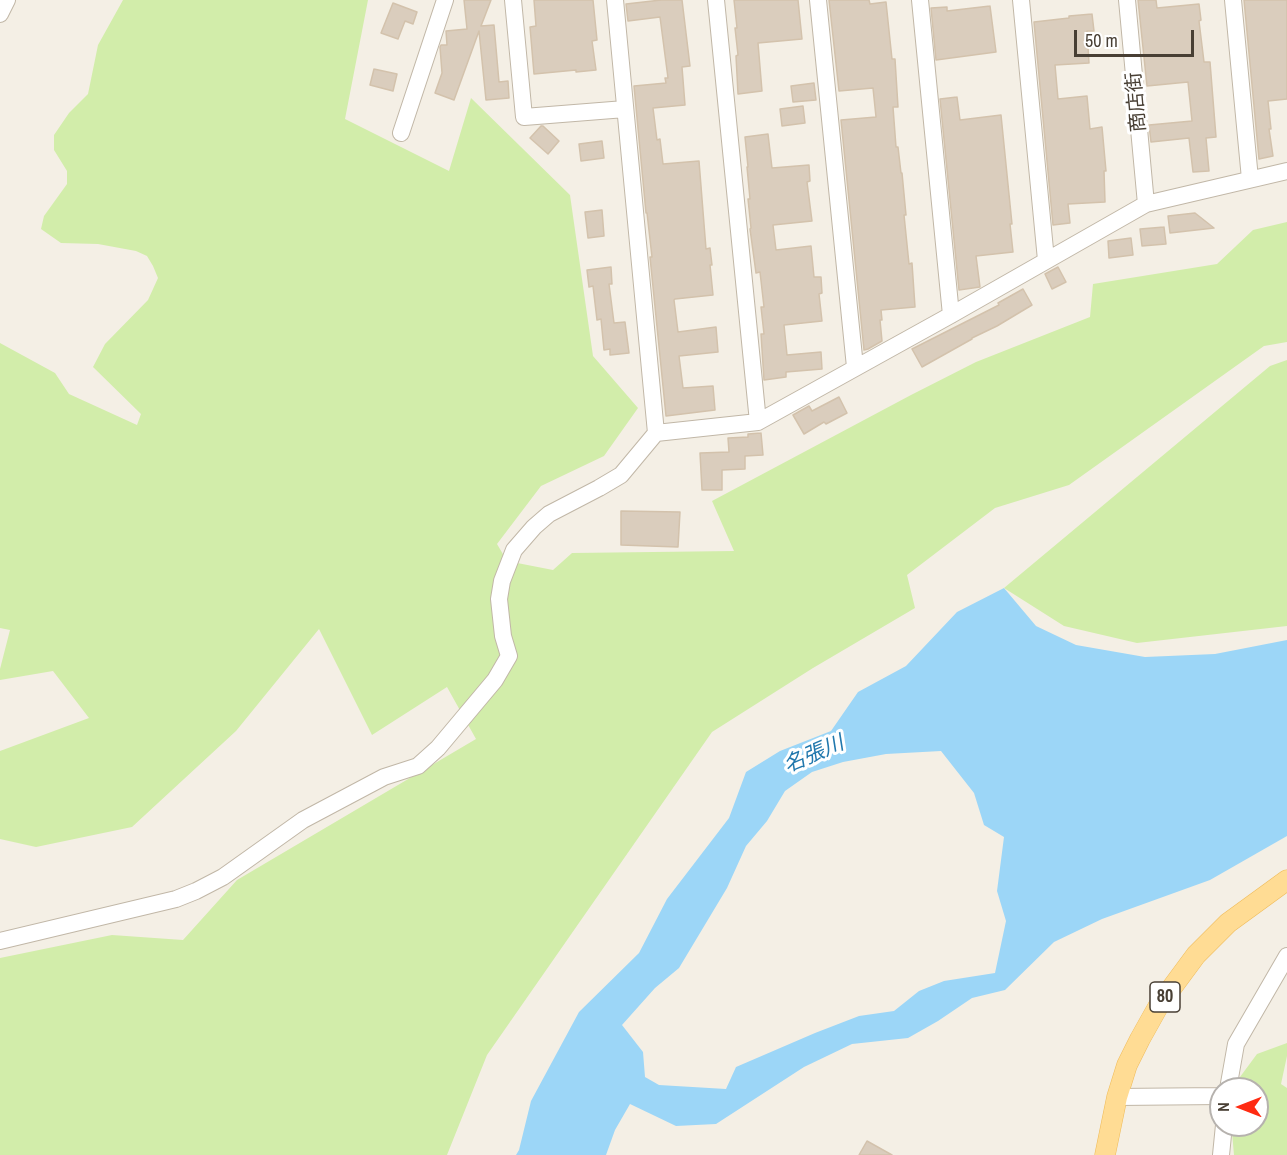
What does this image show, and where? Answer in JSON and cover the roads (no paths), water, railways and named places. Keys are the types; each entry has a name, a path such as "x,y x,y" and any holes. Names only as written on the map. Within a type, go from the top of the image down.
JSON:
{"main road":[{"name":"80","path":"1105,1155 1117,1096 1127,1065 1160,1005 1190,962 1228,923 1287,880"}],"street":[{"path":"0,14 7,0"},
{"path":"401,133 445,0"},
{"path":"513,0 524,117 625,109"},
{"path":"615,0 656,433"},
{"path":"716,0 758,422"},
{"path":"818,0 855,367"},
{"path":"920,0 951,315"},
{"path":"1021,0 1047,260"},
{"name":"商店街","path":"1127,0 1146,204"},
{"path":"1233,0 1250,179"},
{"path":"0,941 176,899 196,891 223,877 303,820 384,777 418,766 438,748 488,689 509,656 503,636 499,599 502,581 514,550 549,514 599,489 621,475 656,433 758,422 1146,204 1287,171"},
{"path":"1230,1077 1236,1044 1287,956"},
{"path":"1117,1096 1209,1096"},
{"path":"1221,1155 1223,1137"}],"water":[{"name":"名張川","path":"1004,588 1036,626 1076,645 1145,657 1215,654 1287,640 1287,836 1210,880 1102,919 1054,942 1005,990 972,998 908,1038 852,1044 804,1067 716,1124 676,1126 630,1104 615,1130 606,1155 516,1155 531,1101 579,1012 639,953 667,899 729,818 746,772 780,751 831,731 858,692 906,666 957,612","holes":["941,751 974,793 984,825 1004,837 997,891 1006,921 995,973 944,981 919,991 894,1011 859,1016 736,1067 726,1089 659,1085 645,1077 643,1052 622,1025 655,988 679,968 727,888 746,846 767,821 785,791 812,772 843,762 886,754"]}]}
